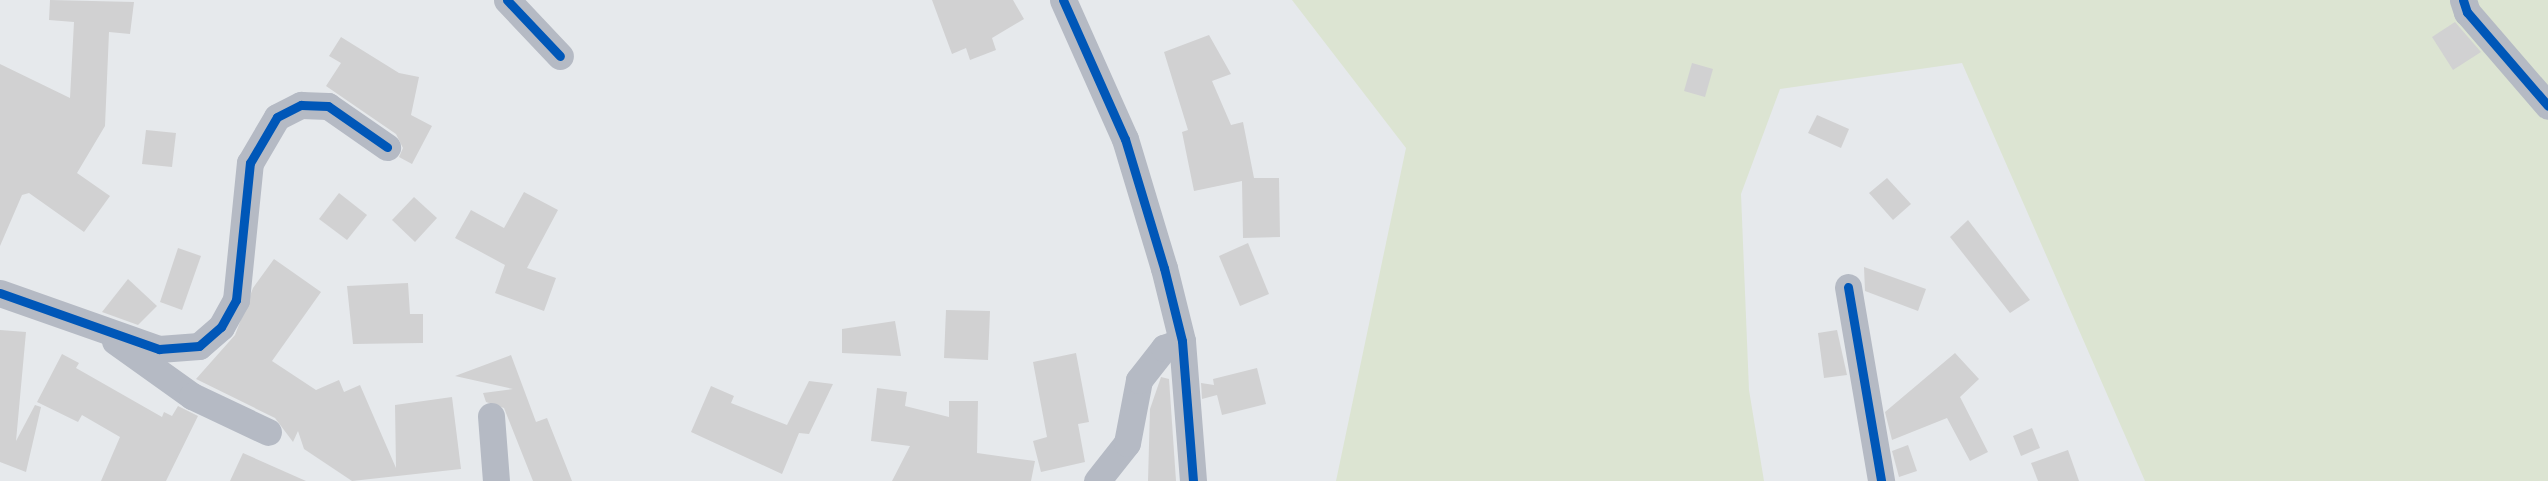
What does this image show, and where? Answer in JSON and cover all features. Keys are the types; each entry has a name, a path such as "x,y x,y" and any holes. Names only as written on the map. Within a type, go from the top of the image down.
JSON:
{"street":[{"path":"507,0 560,56"},
{"path":"1062,0 1125,139 1182,341 1193,481"},
{"path":"2463,0 2467,12 2548,106"},
{"path":"0,293 102,330 173,351 199,346 221,327 239,285 250,163 277,117 301,105 328,106 387,147"},
{"path":"1848,287 1881,481"},
{"path":"102,330 192,396 268,432"},
{"path":"1097,481 1127,443 1139,380 1164,348 1182,341"},
{"path":"492,416 496,481"}],"green space":[{"path":"1292,0 2548,0 2548,481 2145,481 1962,63 1780,89 1741,194 1749,390 1764,481 1336,481 1406,148"}],"building":[{"path":"50,0 134,2 130,34 109,32 105,126 77,173 110,196 84,232 29,193 22,195 0,246 0,64 70,98 74,22 49,20"},
{"path":"932,0 1013,0 1024,19 992,38 996,50 970,60 966,48 952,54"},
{"path":"2455,22 2481,52 2453,70 2432,37"},
{"path":"1209,35 1231,74 1212,81 1231,125 1243,122 1254,178 1279,178 1280,237 1243,238 1242,181 1194,191 1182,132 1188,130 1164,52"},
{"path":"341,37 399,73 419,77 411,115 432,126 412,164 399,157 403,148 396,134 326,86 341,63 329,56"},
{"path":"1692,63 1713,69 1705,97 1684,91"},
{"path":"1817,115 1849,129 1841,148 1808,133"},
{"path":"146,130 176,133 172,167 142,164"},
{"path":"1887,178 1911,204 1893,220 1869,193"},
{"path":"524,192 558,210 527,268 556,278 544,311 495,293 505,265 455,238 471,210 504,228"},
{"path":"339,193 367,215 347,240 319,219"},
{"path":"414,197 437,218 415,242 392,220"},
{"path":"1968,220 2030,300 2010,313 1950,237"},
{"path":"1248,243 1269,294 1240,306 1219,256"},
{"path":"178,248 201,256 182,310 160,302"},
{"path":"274,259 321,292 272,361 316,390 339,380 344,392 360,385 396,468 395,405 452,397 461,469 352,481 304,449 298,431 293,442 275,418 196,379 235,335 253,288"},
{"path":"1864,267 1926,289 1918,311 1865,291"},
{"path":"128,279 157,306 138,325 102,312"},
{"path":"408,283 410,314 423,314 423,343 353,344 347,286"},
{"path":"946,310 990,311 988,360 944,358"},
{"path":"895,321 901,356 842,353 842,329"},
{"path":"0,330 26,332 16,441 35,405 41,407 26,472 0,462"},
{"path":"1837,330 1847,375 1824,378 1818,333"},
{"path":"1076,353 1089,422 1078,424 1085,462 1041,472 1033,441 1047,437 1033,362"},
{"path":"1955,353 1979,379 1960,397 1988,452 1970,461 1947,418 1892,440 1885,412"},
{"path":"62,354 79,363 76,368 162,417 164,412 172,416 178,406 198,416 166,481 101,481 120,437 82,415 78,422 37,402"},
{"path":"511,355 536,422 547,418 572,481 533,481 504,408 486,402 483,393 513,389 455,376"},
{"path":"1257,368 1266,404 1222,415 1217,395 1202,399 1201,383 1214,385 1213,379"},
{"path":"1161,377 1169,379 1176,481 1148,481 1150,409"},
{"path":"809,381 833,384 809,434 799,433 782,474 691,432 711,386 734,396 731,403 787,425"},
{"path":"877,388 907,392 905,406 949,417 949,401 978,401 977,453 1035,461 1031,481 892,481 910,446 871,441"},
{"path":"2032,428 2040,448 2021,456 2013,436"},
{"path":"1908,445 1917,471 1899,477 1892,451"},
{"path":"2068,450 2079,481 2038,481 2031,463"},
{"path":"243,453 306,481 230,481"}],"cycle path":[{"path":"507,0 560,56"},
{"path":"1063,0 1125,139 1164,268 1182,341 1193,481"},
{"path":"2463,0 2467,12 2548,106"},
{"path":"0,293 159,349 199,346 221,327 236,300 250,163 277,117 301,105 328,106 387,147"},
{"path":"1848,287 1881,481"}]}
